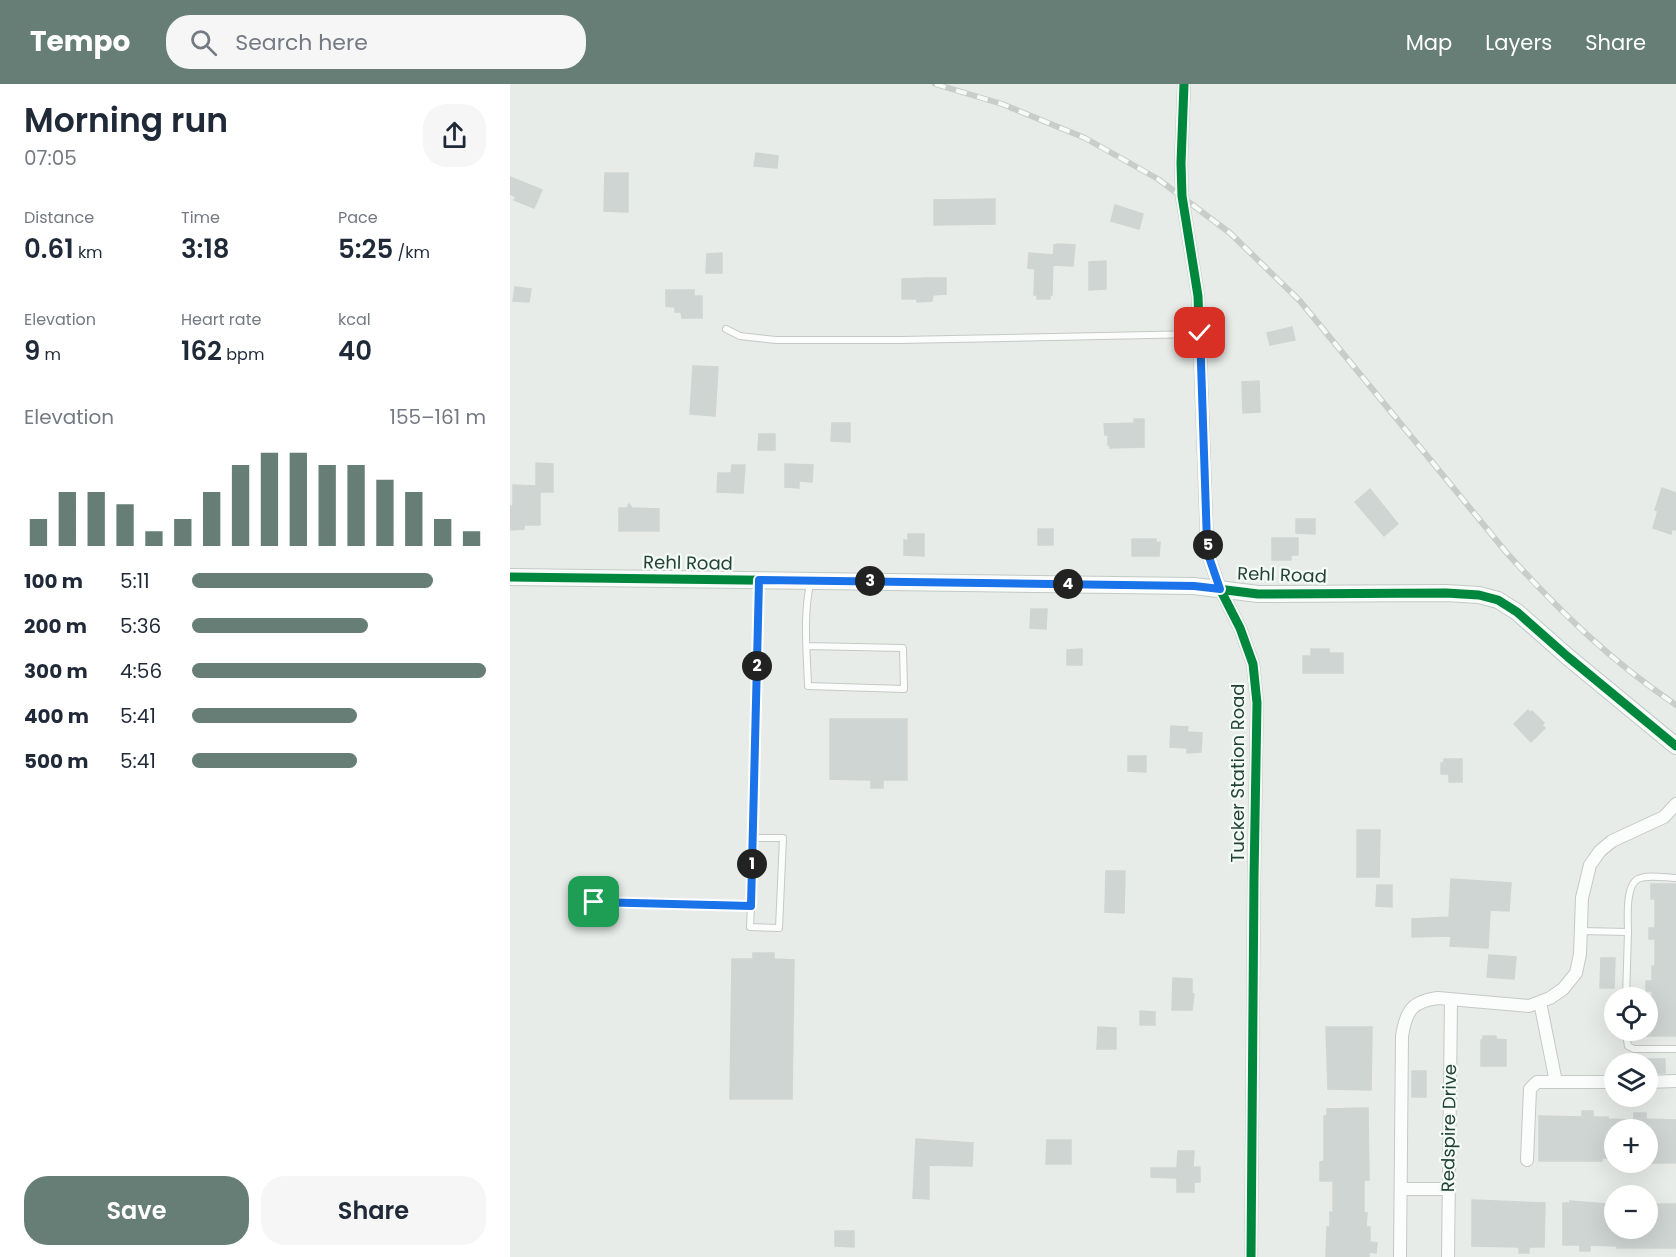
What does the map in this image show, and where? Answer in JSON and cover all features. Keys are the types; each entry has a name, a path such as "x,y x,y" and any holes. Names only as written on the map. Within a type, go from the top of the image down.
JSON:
{"street":[{"name":"Tucker Station Road","path":"1184,84 1182,196 1198,296 1207,543 1209,557 1220,589 1240,628 1253,664 1257,703 1251,1257"},
{"name":"Rehl Road","path":"510,577 1194,586 1258,594 1446,592 1479,595 1498,600 1517,612 1676,746"},
{"path":"1400,1257 1402,1036 1405,1020 1412,1006 1426,1000 1451,1000 1528,1006 1550,998 1563,989 1576,973 1582,898 1590,865 1600,851 1612,841 1664,817 1676,804"},
{"name":"Redspire Drive","path":"1448,1257 1451,1000"},
{"path":"1540,1002 1556,1082"},
{"path":"1527,1160 1530,1089 1537,1082 1604,1082"},
{"path":"1658,1082 1676,1082"},
{"path":"1401,1189 1449,1189"}],"lane":[{"path":"726,329 740,336 776,340 901,340 1200,333"},
{"path":"753,838 783,838 779,928 750,927 759,580"},
{"path":"807,646 903,648 904,689 808,686 807,646 807,600 811,580"},
{"path":"1626,987 1630,888 1637,879 1644,877 1676,878"},
{"path":"594,902 751,906"},
{"path":"1581,931 1628,932"},
{"path":"1627,1041 1628,1046 1634,1049 1676,1049"}],"building":[{"path":"756,153 778,156 777,168 754,166"},
{"path":"605,173 628,173 628,212 604,211"},
{"path":"510,177 542,190 534,208 514,200 516,197 510,194"},
{"path":"995,199 995,224 934,225 934,200"},
{"path":"1115,205 1143,214 1139,229 1111,221"},
{"path":"1054,245 1075,245 1073,266 1053,265"},
{"path":"722,253 722,273 706,273 707,254"},
{"path":"1029,253 1053,255 1050,299 1037,299 1037,295 1034,295 1035,269 1028,268"},
{"path":"1106,261 1106,289 1089,290 1089,262"},
{"path":"946,278 946,294 933,295 932,301 917,302 917,299 902,299 902,279"},
{"path":"515,287 531,289 529,302 513,301"},
{"path":"666,290 694,290 694,296 702,296 702,318 682,318 681,312 675,312 675,307 666,306"},
{"path":"1292,327 1295,340 1270,345 1267,333"},
{"path":"693,366 718,367 715,416 690,414"},
{"path":"1259,381 1260,412 1243,413 1242,382"},
{"path":"1134,419 1144,419 1144,447 1110,448 1104,424 1134,423"},
{"path":"832,423 850,423 850,442 831,441"},
{"path":"759,434 775,434 775,450 758,450"},
{"path":"536,463 553,464 553,492 540,492 540,525 524,525 524,529 511,530 510,506 513,506 513,485 536,486"},
{"path":"785,464 813,465 812,482 799,481 799,488 785,487"},
{"path":"732,465 745,465 743,493 717,492 718,473 731,473"},
{"path":"1662,488 1676,493 1676,530 1672,529 1671,534 1653,528 1658,511 1655,510"},
{"path":"1370,489 1398,524 1384,536 1355,502"},
{"path":"629,504 632,508 659,509 659,531 619,531 619,508 627,508"},
{"path":"1296,519 1315,519 1315,534 1296,533"},
{"path":"1038,529 1053,529 1053,545 1038,545"},
{"path":"908,534 924,534 924,556 904,555 904,540 908,541"},
{"path":"1272,538 1298,538 1298,555 1291,555 1291,560 1272,560"},
{"path":"1132,539 1156,539 1156,543 1160,542 1159,556 1132,556"},
{"path":"1031,609 1047,609 1046,629 1030,628"},
{"path":"1082,649 1082,665 1067,665 1067,650"},
{"path":"1311,649 1329,649 1329,653 1343,653 1343,673 1303,673 1303,656 1311,656"},
{"path":"1528,710 1544,723 1542,725 1545,728 1531,742 1514,724"},
{"path":"830,719 907,719 907,780 883,780 883,788 871,788 871,780 830,779"},
{"path":"1171,726 1188,727 1187,732 1202,733 1201,752 1187,753 1187,748 1170,747"},
{"path":"1128,756 1146,756 1146,772 1128,771"},
{"path":"1444,759 1462,759 1462,782 1449,782 1449,774 1441,774 1441,763"},
{"path":"1357,830 1380,830 1379,877 1357,877"},
{"path":"1106,871 1125,871 1124,913 1105,912"},
{"path":"1451,879 1511,883 1509,911 1490,910 1488,948 1450,946 1451,936 1412,937 1412,919 1449,917"},
{"path":"1651,884 1676,884 1676,1036 1658,1036 1658,987 1646,987 1646,981 1652,981 1652,966 1655,966 1655,939 1649,939 1649,928 1655,928 1655,899 1651,899"},
{"path":"1377,885 1392,885 1392,907 1376,906"},
{"path":"753,953 774,953 774,959 794,960 792,1099 730,1099 732,959 753,959"},
{"path":"1489,955 1516,957 1514,979 1487,977"},
{"path":"1601,958 1615,958 1614,987 1600,988"},
{"path":"1173,978 1192,979 1192,994 1194,994 1192,1010 1172,1010"},
{"path":"1140,1011 1155,1012 1155,1025 1140,1025"},
{"path":"1098,1027 1116,1028 1116,1049 1097,1049"},
{"path":"1326,1027 1372,1027 1371,1090 1328,1089"},
{"path":"1483,1036 1496,1036 1496,1039 1506,1040 1506,1066 1481,1066"},
{"path":"1658,1059 1665,1059 1665,1073 1658,1073"},
{"path":"1412,1071 1426,1071 1426,1097 1412,1097"},
{"path":"1368,1108 1369,1180 1364,1180 1364,1213 1367,1213 1366,1227 1370,1227 1370,1242 1377,1243 1376,1253 1369,1252 1369,1257 1326,1257 1327,1227 1330,1227 1330,1212 1333,1213 1333,1181 1320,1181 1320,1162 1324,1161 1324,1116 1327,1116 1327,1109"},
{"path":"1582,1111 1593,1111 1593,1117 1608,1117 1604,1119 1604,1158 1602,1161 1539,1161 1539,1116 1582,1117"},
{"path":"1634,1113 1646,1113 1646,1119 1634,1119"},
{"path":"1658,1119 1676,1120 1676,1163 1658,1163"},
{"path":"916,1139 973,1143 972,1166 929,1165 929,1199 913,1198"},
{"path":"1047,1140 1071,1140 1071,1164 1046,1164"},
{"path":"1178,1151 1194,1151 1193,1167 1200,1167 1200,1182 1194,1182 1194,1192 1177,1192 1177,1178 1151,1177 1151,1168 1177,1168"},
{"path":"1472,1200 1545,1203 1544,1247 1529,1247 1529,1253 1519,1253 1519,1247 1472,1246"},
{"path":"1570,1201 1604,1204 1604,1239 1658,1239 1658,1204 1676,1204 1676,1248 1617,1248 1617,1246 1590,1245 1590,1251 1580,1251 1580,1245 1563,1245 1563,1203 1570,1203"},
{"path":"835,1231 854,1231 854,1247 835,1246"}],"railway":[{"path":"935,84 1002,104 1085,138 1158,179 1230,233 1300,301 1506,552 1607,653 1676,705"}],"cycle path":[{"path":"1184,84 1182,196 1198,296 1207,543 1209,557 1220,589 1240,628 1253,664 1257,703 1251,1257"},
{"path":"510,577 1194,586 1258,594 1446,593 1479,595 1498,600 1517,612 1676,746"}],"route":[{"path":"594,902 751,906 759,580 1194,586 1220,589 1209,557 1207,543 1200,333"}]}
